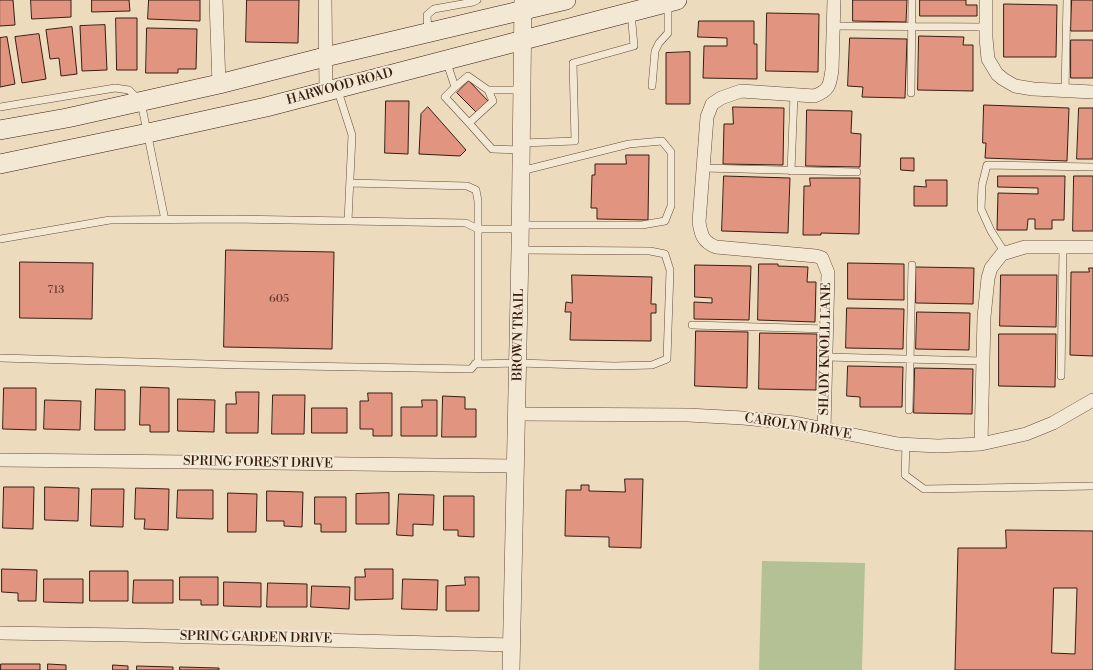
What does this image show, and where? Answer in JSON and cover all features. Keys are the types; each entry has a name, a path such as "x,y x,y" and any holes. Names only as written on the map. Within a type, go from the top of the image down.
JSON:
{"main road":[{"path":"0,130 67,118 218,84 428,33 523,5 566,0"},
{"name":"HARWOOD ROAD","path":"0,164 148,134 266,107 672,1"}],"street":[{"path":"216,0 218,84"},
{"path":"325,0 325,57 331,90"},
{"name":"SHADY KNOLL LANE","path":"824,429 828,273 822,258 816,256 716,247 708,244 701,234 699,222 707,117 712,104 721,98 741,91 814,96 823,93 831,80 834,0"},
{"path":"986,0 986,38 988,59 1003,79 1014,86 1033,89 1093,92"},
{"name":"BROWN TRAIL","path":"511,670 521,227 523,5"},
{"path":"981,444 984,317 988,278 991,268 1002,254 1025,247 1093,247"},
{"name":"CAROLYN DRIVE","path":"517,414 688,415 744,418 795,424 898,444 938,446 981,444 1026,434 1053,423 1093,400"},
{"name":"SPRING FOREST DRIVE","path":"0,460 516,466"},
{"name":"SPRING GARDEN DRIVE","path":"0,633 512,645"}],"lane":[{"path":"428,33 427,15 434,9 477,0"},
{"path":"910,93 912,0"},
{"path":"1065,91 1067,0"},
{"path":"652,86 655,51 659,43 668,33 672,1"},
{"path":"469,123 493,101 488,90 468,76 444,97 492,149 574,141 573,63 634,46 631,12"},
{"path":"833,26 986,27"},
{"path":"446,60 454,87"},
{"path":"0,107 115,88 129,90 141,102 164,220"},
{"path":"331,90 352,135 348,221"},
{"path":"488,90 522,90"},
{"path":"791,170 794,95"},
{"path":"0,239 110,220 235,219 466,223 478,229 642,225 665,221 671,206 671,152 662,141 629,144 521,171"},
{"path":"1005,253 991,231 981,208 982,185 987,165 1093,167"},
{"path":"703,168 856,172"},
{"path":"0,358 242,365 471,369 478,361 478,201 476,190 466,186 350,183"},
{"path":"1062,376 1063,247"},
{"path":"475,364 518,363 629,366 652,365 667,359 670,270 665,254 650,251 520,250"},
{"path":"909,410 912,264"},
{"path":"692,325 826,329"},
{"path":"826,358 983,361"},
{"path":"906,444 905,475 924,489 1093,486"}],"green space":[{"path":"762,561 865,563 862,670 759,670"}],"building":[{"path":"0,0 13,0 15,25 0,26"},
{"path":"31,0 71,0 71,17 32,19"},
{"path":"92,0 129,0 130,11 92,12"},
{"path":"149,0 200,0 200,21 148,19"},
{"path":"247,0 299,0 298,43 246,42"},
{"path":"853,0 907,0 906,22 853,21"},
{"path":"920,0 966,0 966,5 977,5 977,16 920,16"},
{"path":"1072,0 1093,0 1093,31 1071,31"},
{"path":"1004,4 1057,5 1056,57 1004,57"},
{"path":"767,13 819,14 818,72 766,71"},
{"path":"116,18 137,18 137,70 117,70"},
{"path":"699,21 754,21 754,44 757,44 757,79 703,78 704,46 727,46 727,38 698,37"},
{"path":"105,25 107,70 82,71 80,26"},
{"path":"72,27 77,74 61,76 59,58 50,59 46,30"},
{"path":"147,28 197,29 196,69 178,69 178,73 146,73"},
{"path":"39,34 46,79 22,83 15,37"},
{"path":"919,36 964,37 963,45 973,45 973,91 918,90"},
{"path":"7,37 15,84 0,87 0,38"},
{"path":"850,38 907,39 905,98 862,97 863,87 848,86"},
{"path":"1071,40 1093,40 1093,78 1071,78"},
{"path":"690,52 690,104 666,104 666,53"},
{"path":"469,81 489,102 477,113 457,93"},
{"path":"386,101 409,101 408,154 385,153"},
{"path":"984,105 1069,108 1067,161 985,158 986,143 983,143"},
{"path":"428,107 466,150 460,156 419,154 421,114"},
{"path":"733,107 784,108 783,165 723,164 724,124 733,124"},
{"path":"1079,108 1093,108 1093,159 1077,159"},
{"path":"807,110 852,111 851,133 861,134 860,167 806,166"},
{"path":"626,155 649,155 648,220 597,219 597,208 591,208 592,175 595,175 595,164 626,164"},
{"path":"901,158 914,158 914,171 901,170"},
{"path":"724,176 790,178 788,233 722,231"},
{"path":"998,176 1065,176 1064,220 1052,220 1052,229 1035,229 1035,219 1028,219 1027,230 997,230 998,193 1038,194 1038,188 998,187"},
{"path":"1074,176 1093,176 1093,231 1073,231"},
{"path":"810,178 860,178 859,234 821,233 821,235 803,235 804,186 810,186"},
{"path":"926,180 947,180 947,206 914,206 914,186 926,187"},
{"path":"226,250 334,252 332,349 224,347"},
{"path":"20,262 93,263 92,319 20,318"},
{"path":"848,263 904,264 904,300 848,299"},
{"path":"759,264 808,267 807,282 816,282 815,322 758,320"},
{"path":"695,265 751,266 749,320 694,319 694,302 712,303 712,298 695,297"},
{"path":"916,267 974,268 973,304 916,303"},
{"path":"1089,268 1093,268 1093,356 1070,355 1071,272 1089,272"},
{"path":"572,275 652,277 651,304 656,304 656,313 651,313 651,341 570,340 571,312 565,312 566,302 572,303"},
{"path":"1001,275 1057,275 1056,327 1000,326"},
{"path":"847,308 904,309 903,349 846,348"},
{"path":"917,312 970,313 969,350 916,349"},
{"path":"696,331 748,332 747,388 695,386"},
{"path":"760,333 817,334 816,390 759,389"},
{"path":"999,334 1056,334 1055,387 999,386"},
{"path":"848,366 903,367 902,407 860,407 860,397 847,396"},
{"path":"915,368 973,369 972,414 914,413"},
{"path":"141,387 169,388 169,432 150,432 150,425 140,425"},
{"path":"4,388 36,388 36,430 3,429"},
{"path":"96,389 125,390 125,430 95,430"},
{"path":"236,392 259,392 258,433 226,433 226,404 236,404"},
{"path":"368,393 392,393 392,436 373,436 373,429 360,429 360,401 368,401"},
{"path":"273,395 305,395 304,434 272,434"},
{"path":"443,396 465,397 465,409 476,409 476,437 442,437"},
{"path":"178,399 215,400 214,432 178,431"},
{"path":"45,400 81,401 80,430 44,429"},
{"path":"422,400 437,400 437,436 401,436 401,407 422,407"},
{"path":"312,408 347,408 347,433 312,433"},
{"path":"625,479 643,479 641,548 609,547 609,537 565,536 566,490 581,490 581,485 589,485 589,491 625,492"},
{"path":"4,487 34,487 33,529 3,528"},
{"path":"45,487 79,488 78,521 45,520"},
{"path":"136,488 169,489 168,530 144,529 145,519 135,519"},
{"path":"92,489 124,489 123,527 91,526"},
{"path":"178,490 213,490 213,519 177,518"},
{"path":"267,491 303,492 302,527 284,526 284,521 267,521"},
{"path":"228,493 257,494 256,532 228,532"},
{"path":"389,493 389,524 356,524 356,494"},
{"path":"399,494 434,495 433,525 413,524 413,536 397,535"},
{"path":"444,496 474,496 474,537 458,536 458,530 444,530"},
{"path":"315,497 346,497 346,532 321,532 321,524 315,524"},
{"path":"1006,530 1093,531 1093,670 955,670 958,548 1006,548","holes":["1054,588 1077,588 1075,654 1052,653"]},
{"path":"2,569 37,570 36,601 18,601 18,593 2,592"},
{"path":"365,569 393,569 393,599 355,600 355,577 365,577"},
{"path":"90,571 128,571 128,601 90,601"},
{"path":"180,577 218,577 218,605 201,605 201,600 180,600"},
{"path":"465,577 479,577 479,611 446,611 446,586 465,585"},
{"path":"44,579 83,579 83,603 44,602"},
{"path":"403,579 438,580 437,610 402,609"},
{"path":"134,580 173,580 173,603 133,603"},
{"path":"224,582 261,583 261,607 224,606"},
{"path":"268,583 307,584 307,607 267,607"},
{"path":"312,586 350,587 349,609 311,607"},
{"path":"1,664 40,664 40,670 1,670"},
{"path":"48,664 66,665 66,670 48,670"},
{"path":"113,665 128,666 128,670 113,670"},
{"path":"137,666 173,667 173,670 137,670"},
{"path":"180,667 219,668 219,670 180,670"}]}
